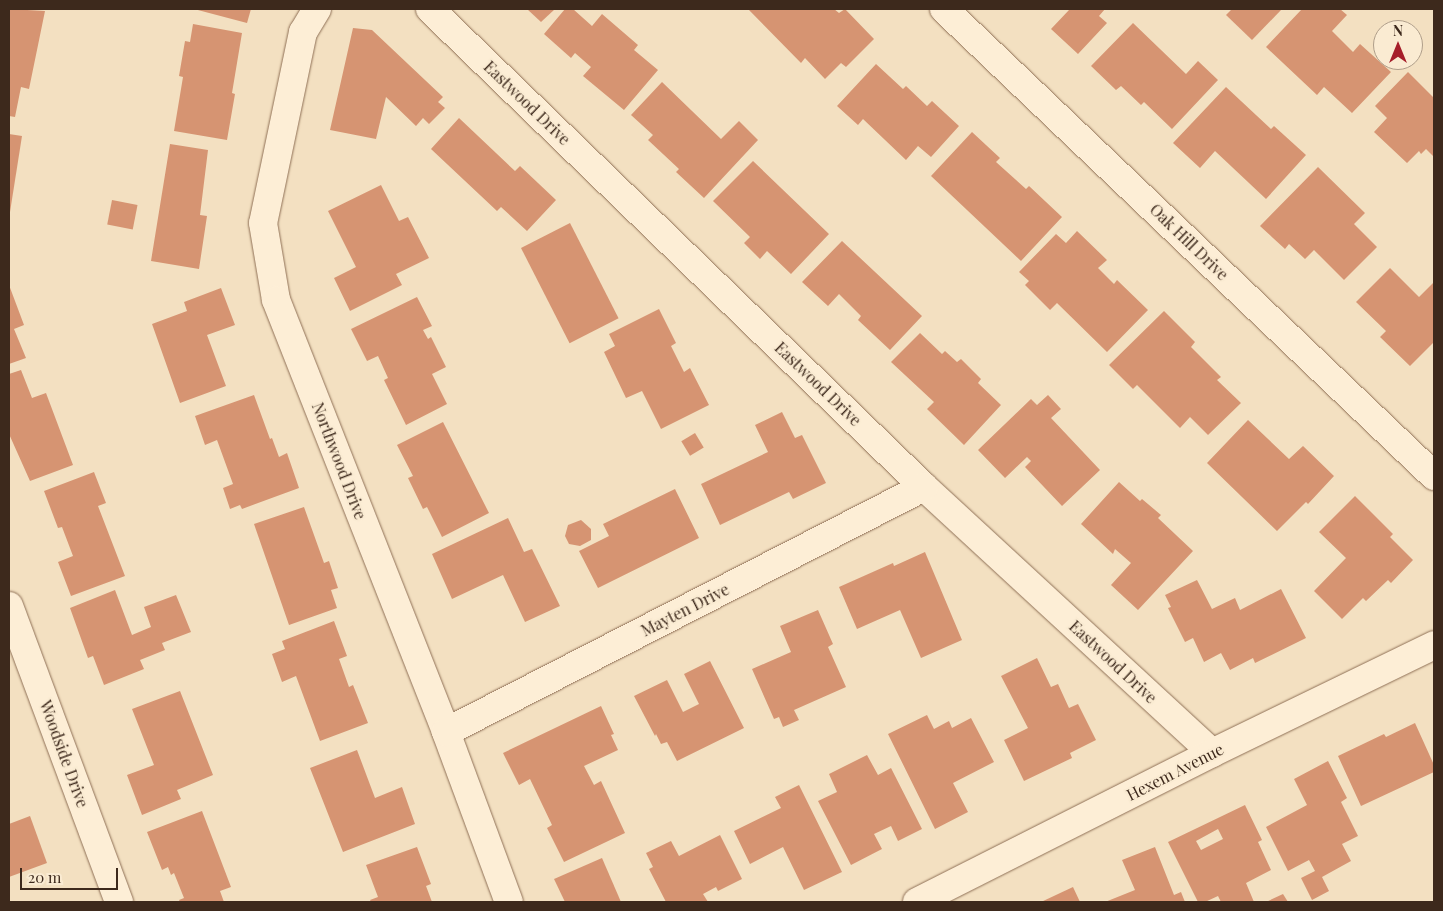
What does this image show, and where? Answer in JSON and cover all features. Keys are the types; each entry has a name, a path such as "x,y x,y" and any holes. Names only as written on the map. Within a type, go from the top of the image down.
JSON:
{"street":[{"name":"Northwood Drive","path":"317,9 303,32 263,223 276,300 446,732 509,902"},
{"name":"Eastwood Drive","path":"430,9 924,487 1212,753"},
{"name":"Oak Hill Drive","path":"944,9 1434,476"},
{"name":"Mayten Drive","path":"446,732 924,487"},
{"name":"Woodside Drive","path":"9,606 119,902"},
{"name":"Hexem Avenue","path":"917,902 1212,753 1434,645"}],"building":[{"path":"9,9 45,11 29,89 21,87 15,117 9,116"},
{"path":"194,9 251,9 247,23"},
{"path":"527,9 555,9 541,22"},
{"path":"565,9 573,9 592,26 602,14 638,45 634,50 658,70 624,110 583,76 591,67 575,53 571,58 544,34"},
{"path":"748,9 834,9 839,13 845,9 874,39 846,67 841,63 825,79 805,58 801,63"},
{"path":"1067,9 1105,9 1099,16 1107,23 1078,54 1051,29 1069,10"},
{"path":"1232,9 1282,9 1252,40 1226,15"},
{"path":"1302,9 1340,9 1347,15 1332,31 1353,52 1360,44 1373,56 1373,70 1389,70 1391,72 1352,113 1324,87 1317,95 1266,47"},
{"path":"1133,23 1186,74 1198,61 1218,80 1172,129 1144,102 1141,105 1121,86 1116,90 1091,66"},
{"path":"193,24 242,33 232,93 235,94 227,140 174,131 183,77 179,76 185,41 190,42"},
{"path":"353,28 372,30 443,97 438,102 445,108 429,124 423,118 416,126 386,97 376,139 330,130"},
{"path":"876,64 903,89 906,86 927,106 932,101 959,126 931,157 918,146 906,160 863,119 858,125 837,106"},
{"path":"1408,72 1434,98 1434,157 1426,149 1421,154 1419,151 1407,163 1374,132 1387,118 1375,106"},
{"path":"662,82 721,139 739,121 758,140 704,198 676,172 679,169 648,140 653,135 631,115"},
{"path":"1226,87 1271,129 1274,126 1306,155 1266,199 1215,151 1200,168 1173,143"},
{"path":"459,118 515,171 520,166 556,200 527,231 501,207 497,211 431,149"},
{"path":"972,132 1000,158 996,162 1026,189 1029,186 1062,217 1021,261 931,176"},
{"path":"9,134 22,136 10,212 9,212"},
{"path":"170,144 208,150 200,215 207,216 199,269 151,261"},
{"path":"753,161 829,234 791,274 767,251 760,259 744,243 750,237 713,201"},
{"path":"1318,167 1365,213 1354,224 1377,247 1344,280 1314,250 1305,259 1289,244 1285,249 1260,226"},
{"path":"381,185 399,221 408,217 429,258 396,274 402,285 350,311 334,278 356,267 328,211"},
{"path":"112,200 138,205 133,230 107,225"},
{"path":"570,223 619,318 570,343 521,248"},
{"path":"1077,231 1107,260 1098,268 1114,284 1117,280 1148,310 1107,352 1057,303 1050,310 1025,285 1029,281 1019,272 1056,234 1066,243"},
{"path":"842,241 922,316 890,350 858,320 861,316 839,294 828,306 802,282"},
{"path":"1390,268 1419,297 1434,282 1434,342 1410,366 1380,337 1386,331 1356,302"},
{"path":"9,285 24,325 14,329 26,358 9,364"},
{"path":"221,288 235,325 207,335 226,386 180,403 152,324 187,311 184,302"},
{"path":"417,297 432,326 423,330 428,339 431,337 446,367 432,374 447,404 406,425 384,380 388,378 378,356 367,361 351,329"},
{"path":"659,309 676,343 671,346 684,372 690,368 709,405 661,429 642,391 626,398 604,352 615,346 609,334"},
{"path":"1164,311 1195,342 1191,347 1221,377 1217,380 1241,403 1208,435 1190,417 1180,428 1137,385 1133,389 1109,365"},
{"path":"920,333 942,354 945,351 957,362 961,359 981,379 978,383 1001,405 964,445 927,409 934,402 891,362"},
{"path":"21,370 32,398 46,393 73,465 30,481 9,434 9,374"},
{"path":"254,395 270,439 272,438 279,457 287,453 299,488 242,509 240,505 230,509 223,488 233,484 217,440 205,445 195,416"},
{"path":"1048,395 1061,409 1051,418 1100,470 1062,506 1025,467 1031,461 1027,457 1005,478 978,450 1031,399 1037,405"},
{"path":"782,412 795,438 802,435 826,483 793,499 789,492 720,525 701,484 768,452 755,425"},
{"path":"1248,420 1289,459 1303,446 1334,476 1308,504 1306,502 1277,531 1207,463"},
{"path":"443,422 489,513 442,537 427,507 423,509 408,478 413,476 397,445"},
{"path":"695,433 704,448 690,456 681,441"},
{"path":"94,472 106,503 98,506 125,576 71,596 58,562 73,556 62,527 58,528 44,491"},
{"path":"1119,482 1140,501 1142,499 1161,515 1158,518 1193,551 1138,610 1111,585 1131,563 1115,549 1113,554 1081,524"},
{"path":"675,489 699,538 598,588 579,551 609,536 603,524"},
{"path":"1355,496 1393,534 1390,537 1413,560 1391,583 1388,580 1366,601 1363,598 1342,619 1314,591 1346,558 1319,532"},
{"path":"304,507 324,563 329,561 338,588 331,590 337,608 289,625 254,524"},
{"path":"508,518 524,552 532,549 560,606 525,622 503,575 452,599 432,554"},
{"path":"581,520 591,529 591,540 580,546 569,544 565,536 568,525"},
{"path":"925,552 962,640 921,658 900,610 857,629 839,587 893,563 894,566"},
{"path":"1197,580 1212,609 1235,598 1240,610 1281,589 1306,638 1255,663 1253,658 1230,670 1221,653 1204,662 1193,638 1185,642 1168,608 1171,607 1165,595"},
{"path":"115,590 132,635 151,627 144,607 176,595 191,632 162,643 165,650 140,660 144,669 104,685 93,656 88,658 70,608"},
{"path":"818,610 833,644 828,647 846,687 794,710 799,720 783,727 779,717 774,719 752,669 791,652 780,626"},
{"path":"334,621 347,656 339,659 349,687 353,685 368,723 320,741 296,676 282,682 272,654 285,649 282,641"},
{"path":"1037,658 1051,687 1058,684 1069,708 1078,704 1096,740 1070,753 1072,758 1024,781 1004,740 1028,728 1001,676"},
{"path":"710,661 744,728 677,761 667,742 661,744 656,734 655,736 634,696 667,680 683,712 699,704 684,674"},
{"path":"180,691 213,775 177,790 181,799 142,815 127,775 154,765 132,709"},
{"path":"601,706 614,734 611,735 618,750 584,766 594,785 601,781 625,833 564,862 547,828 552,825 530,779 519,785 503,753"},
{"path":"927,715 934,729 949,721 952,728 971,718 994,762 953,783 968,812 935,829 888,734"},
{"path":"1415,723 1434,765 1434,772 1361,806 1338,756 1384,734 1386,737"},
{"path":"357,750 375,798 402,787 415,824 343,852 310,768"},
{"path":"867,755 878,775 891,768 922,829 898,841 891,826 874,834 882,849 851,865 818,801 837,792 829,774"},
{"path":"1328,761 1347,798 1341,802 1358,836 1342,844 1351,861 1322,877 1329,891 1312,900 1301,878 1315,871 1309,860 1288,871 1266,827 1307,805 1294,779"},
{"path":"799,785 842,872 804,890 783,847 750,864 734,831 781,808 775,797"},
{"path":"1245,805 1262,840 1258,842 1271,870 1246,883 1254,902 1221,902 1218,896 1205,902 1198,902 1168,842","holes":["1218,829 1223,839 1201,850 1196,841"]},
{"path":"202,811 231,887 220,891 224,902 180,902 179,900 184,898 174,873 171,875 168,867 162,870 147,832"},
{"path":"30,816 47,863 9,877 9,824"},
{"path":"720,835 742,879 718,891 716,887 703,894 708,902 666,902 649,869 653,867 646,853 671,841 679,856"},
{"path":"417,847 431,884 426,886 432,902 371,902 370,900 378,897 366,865"},
{"path":"1155,847 1174,895 1181,892 1185,902 1105,902 1135,890 1122,860"},
{"path":"602,858 621,902 565,902 554,879"},
{"path":"1073,887 1080,902 1041,902"},
{"path":"1283,894 1288,902 1266,902"}]}
